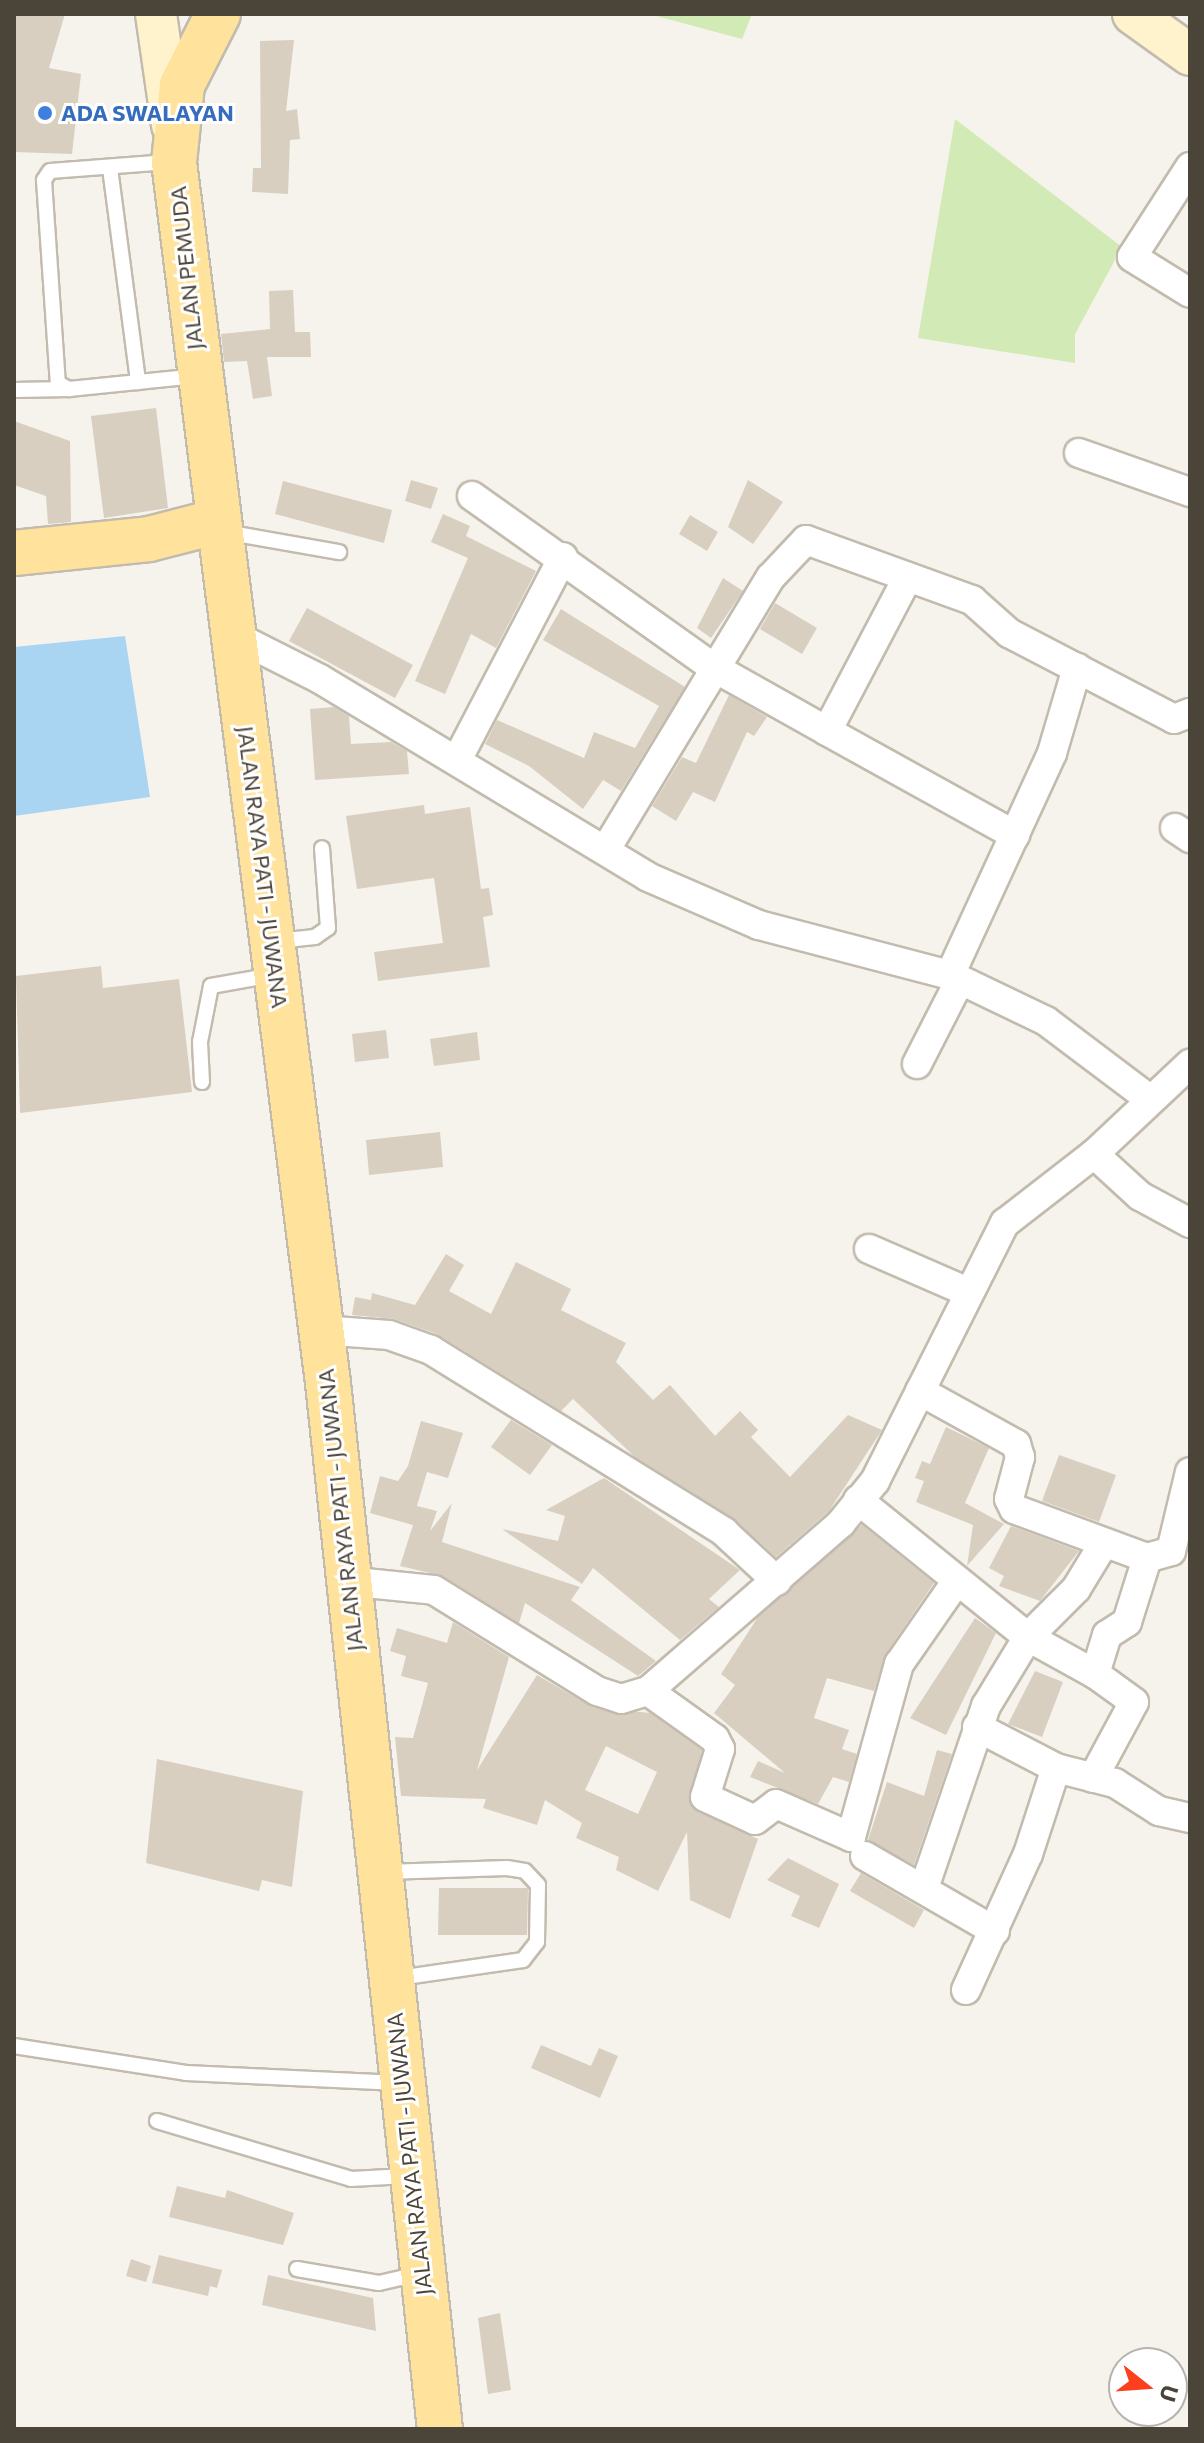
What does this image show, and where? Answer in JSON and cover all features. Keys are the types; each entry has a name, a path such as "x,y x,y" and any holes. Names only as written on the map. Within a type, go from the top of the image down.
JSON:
{"main road":[{"name":"JALAN PEMUDA","path":"156,14 198,376 227,592"},
{"path":"173,145 192,57 218,14"},
{"path":"1133,14 1190,55"},
{"path":"14,553 149,539 220,526"},
{"name":"JALAN RAYA PATI - JUWANA","path":"227,592 321,1330 377,1872 440,2429"}],"street":[{"path":"1190,167 1132,257 1190,293"},
{"path":"1079,453 1190,492"},
{"path":"472,496 563,557 713,667 1015,835"},
{"path":"606,849 713,667 798,543 815,540 972,600 1009,633 1174,719 1190,713"},
{"path":"457,760 563,557"},
{"path":"827,731 908,577"},
{"path":"233,635 457,760 713,909 955,978 1046,1021 1151,1100"},
{"path":"917,1064 1052,753 1077,668"},
{"path":"346,1581 434,1590 597,1691 621,1699 648,1691 777,1581 858,1500 920,1391 968,1292 1013,1212 1094,1154 1190,1064"},
{"path":"1094,1154 1140,1196 1190,1223"},
{"path":"869,1249 968,1292"},
{"path":"321,1330 389,1335 431,1350 724,1532 777,1581"},
{"path":"920,1391 1016,1444 1009,1506 1147,1558 1171,1551 1190,1472"},
{"path":"858,1500 1028,1637 1095,1674 1134,1702 1093,1778"},
{"path":"924,1888 977,1727 1028,1637 1076,1589 1104,1543"},
{"path":"1095,1674 1107,1635 1127,1622 1147,1558"},
{"path":"648,1691 715,1739 720,1749 705,1797 755,1820 776,1804 851,1837 899,1664 956,1582"},
{"path":"977,1727 1056,1768 1093,1778 1190,1818"},
{"path":"966,1990 995,1931 1056,1768"},
{"path":"865,1856 995,1931"}],"lane":[{"path":"69,389 58,383 41,189 50,171 110,168 173,145"},
{"path":"110,168 138,382"},
{"path":"14,390 69,389 198,376"},
{"path":"220,526 339,552"},
{"path":"202,1082 200,1042 211,986 275,958 328,928 322,848"},
{"path":"377,1872 507,1868 525,1871 538,1885 537,1942 523,1960 389,1979"},
{"path":"14,2046 186,2073 403,2084"},
{"path":"157,2121 351,2179 411,2175"},
{"path":"297,2269 379,2283 422,2274"}],"green space":[{"path":"649,14 752,14 742,39"},
{"path":"955,119 1122,247 1075,334 1075,363 918,338"}],"water":[{"path":"125,636 150,797 14,816 14,647"}],"building":[{"name":"ADA SWALAYAN","path":"14,14 65,14 49,68 81,74 72,154 14,152"},
{"path":"294,40 286,111 297,109 300,139 290,140 288,194 252,192 253,168 261,168 260,41"},
{"path":"293,290 295,332 310,332 311,357 267,357 272,396 253,399 247,361 224,362 221,334 270,329 269,291"},
{"path":"156,408 168,508 104,518 91,416"},
{"path":"14,421 70,441 71,522 48,524 46,496 14,485"},
{"path":"411,480 438,488 431,509 405,501"},
{"path":"748,480 783,502 753,544 728,527"},
{"path":"283,481 392,510 384,543 275,514"},
{"path":"443,514 470,526 466,536 536,571 496,648 471,634 445,694 415,681 468,558 431,542"},
{"path":"690,515 718,532 707,551 679,534"},
{"path":"723,578 743,591 711,638 697,628"},
{"path":"775,603 817,628 802,654 760,629"},
{"path":"307,608 413,665 395,698 289,641"},
{"path":"561,609 685,687 621,791 603,780 583,809 529,766 485,744 497,720 584,758 594,732 635,748 659,706 543,640"},
{"path":"729,695 767,717 754,736 747,732 715,802 693,792 676,821 652,806 682,757 696,763"},
{"path":"334,707 349,716 351,744 391,742 407,751 409,774 315,780 310,709"},
{"path":"424,805 425,814 470,807 481,889 489,888 493,915 483,917 490,967 378,981 374,952 443,943 434,878 357,889 346,816"},
{"path":"101,966 103,988 179,979 192,1092 20,1113 16,976"},
{"path":"386,1030 389,1058 355,1062 352,1034"},
{"path":"477,1032 480,1060 434,1066 430,1039"},
{"path":"440,1132 443,1167 369,1175 366,1140"},
{"path":"446,1254 464,1265 449,1291 491,1314 516,1262 571,1289 561,1310 626,1343 616,1362 653,1400 670,1385 715,1436 740,1411 758,1430 751,1437 790,1477 848,1415 882,1430 829,1511 776,1557 733,1518 635,1457 573,1399 561,1411 437,1334 394,1319 352,1315 355,1297 371,1300 372,1293 415,1305"},
{"path":"511,1420 552,1445 530,1475 491,1447"},
{"path":"421,1421 463,1433 448,1478 427,1472 417,1506 437,1511 430,1531 452,1503 442,1542 580,1587 571,1600 656,1661 638,1676 525,1603 519,1623 443,1576 400,1566 413,1525 370,1513 380,1476 398,1481 408,1466"},
{"path":"946,1427 989,1448 965,1503 1004,1524 967,1566 973,1525 916,1502 924,1481 915,1478 922,1461 930,1464"},
{"path":"1059,1455 1116,1475 1099,1522 1042,1501"},
{"path":"604,1478 740,1570 709,1599 719,1607 680,1640 593,1568 582,1584 502,1529 558,1541 565,1516 546,1510"},
{"path":"862,1525 934,1583 885,1655 874,1691 827,1678 814,1718 849,1730 842,1749 857,1754 849,1782 833,1777 818,1804 750,1777 758,1761 785,1773 714,1713 735,1685 721,1674 758,1617"},
{"path":"1011,1526 1079,1551 1040,1601 999,1586 1004,1576 989,1568"},
{"path":"975,1618 996,1633 946,1735 910,1718"},
{"path":"453,1622 509,1657 477,1770 537,1675 592,1707 650,1713 702,1750 691,1807 758,1839 730,1919 690,1900 687,1832 658,1891 616,1870 619,1857 576,1838 582,1823 545,1800 537,1825 483,1808 486,1799 401,1796 395,1737 413,1738 428,1683 401,1676 406,1656 390,1651 397,1628 447,1643","holes":["606,1746 657,1772 638,1814 585,1790"]},
{"path":"1035,1671 1063,1682 1042,1737 1008,1724"},
{"path":"937,1750 952,1754 914,1865 868,1840 887,1782 924,1796"},
{"path":"157,1759 303,1791 292,1887 262,1880 259,1891 146,1863"},
{"path":"788,1858 839,1884 819,1928 791,1916 800,1896 767,1880"},
{"path":"861,1873 924,1910 914,1928 850,1891"},
{"path":"439,1888 528,1888 527,1935 438,1935"},
{"path":"541,2045 591,2066 599,2048 618,2056 600,2098 531,2068"},
{"path":"177,2186 225,2198 227,2190 294,2213 283,2245 169,2217"},
{"path":"159,2255 222,2270 217,2288 210,2286 208,2296 152,2283"},
{"path":"131,2259 151,2266 146,2282 126,2276"},
{"path":"268,2275 373,2298 376,2331 262,2305"},
{"path":"500,2313 511,2390 488,2394 478,2318"}],"place":[{"name":"ADA SWALAYAN","path":"45,113"}]}
